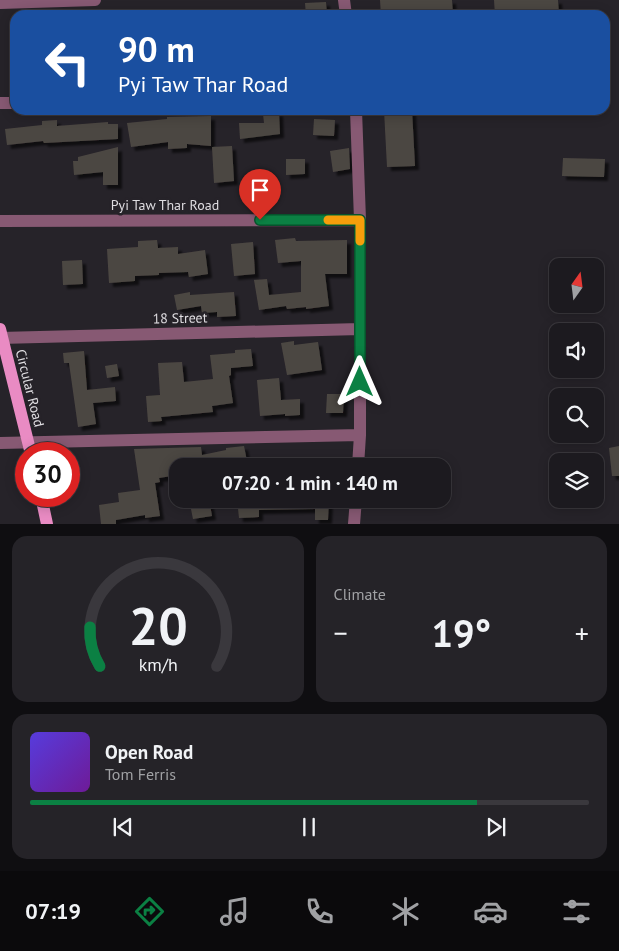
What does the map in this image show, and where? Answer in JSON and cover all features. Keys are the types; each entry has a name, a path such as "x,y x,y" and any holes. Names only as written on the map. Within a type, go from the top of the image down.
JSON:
{"main road":[{"name":"Circular Road","path":"1,335 28,442"},
{"path":"43,507 47,524"}],"street":[{"path":"0,3 96,0"},
{"path":"356,115 360,220 359,458"},
{"name":"Pyi Taw Thar Road","path":"0,220 360,220"},
{"name":"18 Street","path":"1,335 360,329"},
{"path":"80,446 360,435"},
{"path":"0,443 15,446"},
{"path":"354,524 355,508"}],"building":[{"path":"380,0 452,0 453,10 381,10"},
{"path":"494,0 558,0 559,10 495,10"},
{"path":"326,2 327,10 306,10 305,3"},
{"path":"263,115 279,115 280,134 240,139 239,123 264,123"},
{"path":"384,115 412,115 415,166 387,167"},
{"path":"211,116 211,146 187,144 187,148 168,149 168,142 131,147 127,123 167,119 167,117"},
{"path":"314,119 335,120 334,136 313,135"},
{"path":"57,120 57,126 108,122 108,124 118,124 118,139 44,143 43,141 7,145 5,129 42,125 42,121"},
{"path":"232,146 234,181 214,183 212,147"},
{"path":"118,147 118,185 103,185 103,172 74,175 73,161 78,161 78,157"},
{"path":"349,148 350,169 333,172 330,151"},
{"path":"563,158 605,159 604,177 562,176"},
{"path":"286,159 305,159 305,174 286,175"},
{"path":"295,238 296,241 347,240 347,274 325,274 329,306 287,309 286,306 259,310 254,280 267,279 269,295 301,292 301,261 278,263 275,240"},
{"path":"157,240 158,248 178,247 178,254 205,250 208,274 189,277 188,272 159,273 159,275 135,276 135,281 109,283 107,249 138,247 138,241"},
{"path":"253,242 255,274 234,276 231,244"},
{"path":"82,260 83,284 63,285 62,261"},
{"path":"190,292 190,295 234,292 236,316 217,317 217,312 202,313 201,306 177,310 174,295"},
{"path":"294,341 294,345 318,342 322,370 287,375 281,343"},
{"path":"251,349 253,366 231,368 231,375 229,376 233,403 212,406 213,412 161,417 162,421 148,422 146,396 160,395 158,363 182,362 184,382 213,379 210,355 235,353 235,350"},
{"path":"84,351 87,390 115,387 116,401 93,403 96,424 78,427 69,363 64,363 63,353"},
{"path":"117,364 119,376 107,378 105,366"},
{"path":"279,378 281,400 300,399 300,415 260,416 257,380"},
{"path":"327,394 344,394 343,413 326,413"},
{"path":"244,446 246,458 169,458 169,476 159,478 160,482 155,483 160,516 145,518 145,515 116,520 116,524 101,524 99,505 119,502 118,493 140,490 134,449 201,447 202,455 226,450 226,448"},
{"path":"619,446 619,476 612,476 609,448"},
{"path":"191,508 211,508 212,516 193,519"},
{"path":"238,508 329,508 328,520 315,520 315,509 259,510 259,517 239,518"}],"slow traffic":[{"path":"328,220 360,220 360,241"}],"route":[{"path":"260,220 360,220 360,382"}]}
